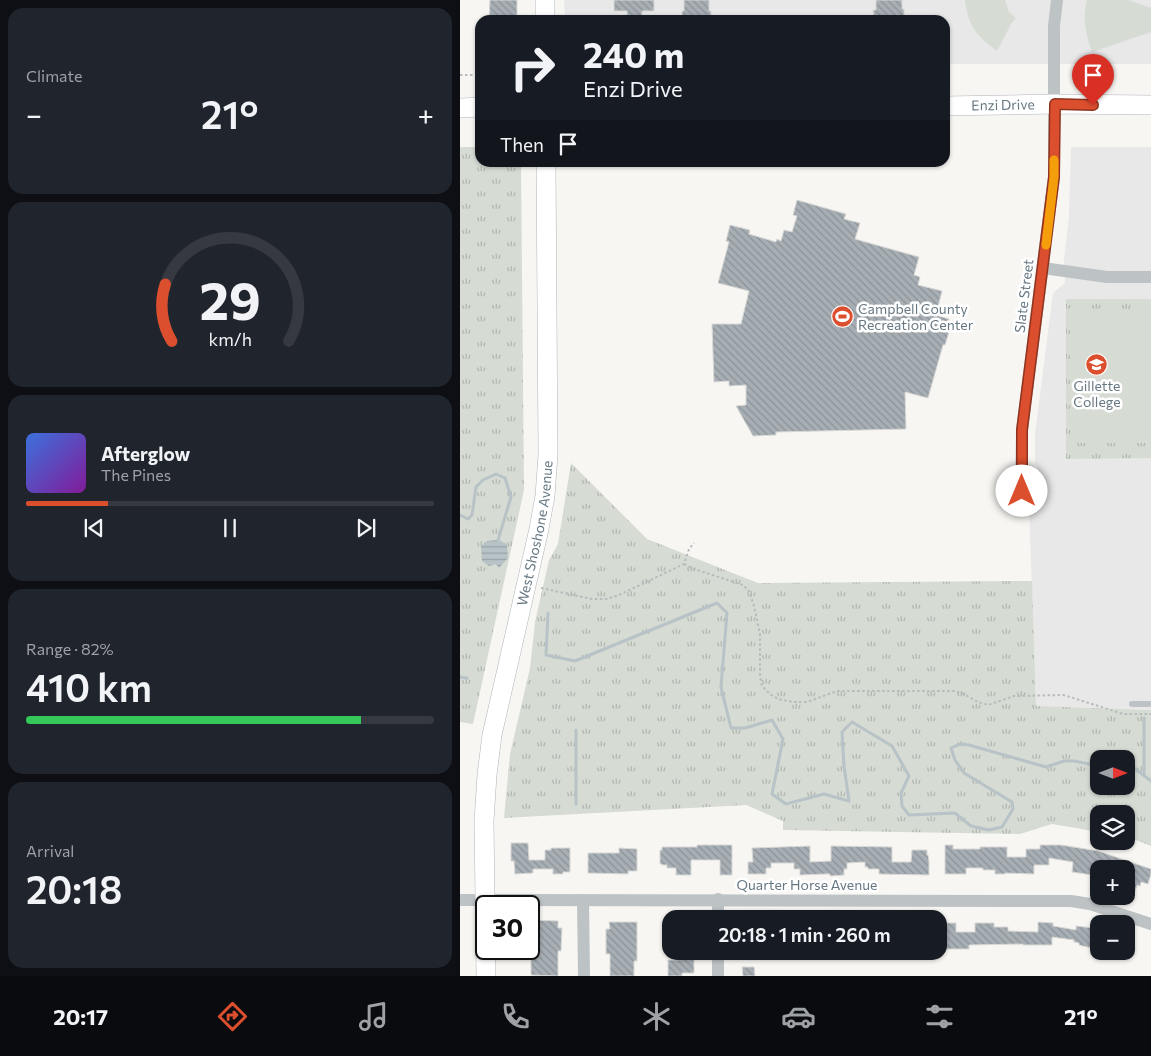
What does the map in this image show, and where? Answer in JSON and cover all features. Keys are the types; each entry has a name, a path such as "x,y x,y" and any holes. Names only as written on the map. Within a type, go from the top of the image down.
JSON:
{"street":[{"path":"545,0 545,15"},
{"name":"Slate Street","path":"1022,491 1022,430 1054,177 1054,26 1057,0"},
{"name":"Enzi Drive","path":"950,106 1151,105"},
{"path":"460,108 475,108"},
{"name":"West Shoshone Avenue","path":"485,895 484,821 492,735 545,496 548,455 546,167"},
{"path":"1043,268 1107,277 1151,277"},
{"path":"718,899 718,910"},
{"name":"Quarter Horse Avenue","path":"460,900 475,900"},
{"name":"Quarter Horse Avenue","path":"540,900 1071,900 1090,904 1151,924"},
{"path":"583,900 584,976"},
{"name":"West Shoshone Avenue","path":"486,960 486,976"},
{"path":"718,960 718,976"}],"lane":[{"path":"1132,704 1151,704"}],"path":[{"path":"460,74 475,74"},
{"path":"539,588 592,599 607,599 684,564 689,549 694,542"},
{"path":"684,564 743,585 749,591 760,634 760,676 762,686 778,699 807,702 837,690 954,691 988,705 1014,696 1064,695 1123,714 1151,714"}],"shaded area":[{"path":"564,0 1151,0 1151,64 950,64 950,15 565,15"},
{"name":"Gillette College","path":"1071,147 1151,147 1151,710 1036,706 1029,505 1040,504 1039,470 1035,463 1035,434 1053,293 1065,283 1064,260 1069,216"},
{"path":"498,540 507,544 508,558 499,568 496,564 489,566 482,561 481,546 487,541"}],"green space":[{"path":"965,0 1005,0 1009,12 1016,18 997,51 978,35 974,29 968,17"},
{"path":"1087,0 1128,0 1151,8 1151,32 1092,52 1085,26"},
{"path":"460,147 475,147 475,167 521,167 524,490 473,724 460,722"},
{"path":"1066,299 1151,299 1151,458 1066,459"},
{"path":"1070,314 1151,314 1151,443 1071,443"},
{"path":"571,463 647,539 758,583 1032,581 1036,706 1151,710 1151,846 1135,840 1135,805 1090,805 1090,830 1052,824 1020,834 783,830 783,821 746,805 504,818 510,754 530,668 535,622 549,560 558,544"}],"building":[{"path":"490,0 517,0 517,15 489,15"},
{"path":"614,0 654,0 654,11 642,11 642,15 627,15 627,11 614,11"},
{"path":"684,0 709,0 711,15 682,15 682,11 684,11"},
{"path":"876,0 902,0 904,15 874,15 873,10 876,10"},
{"name":"Campbell County Recreation Center","path":"797,200 846,214 844,219 860,223 855,239 919,257 914,275 920,277 918,285 942,291 936,315 949,319 946,331 949,332 945,345 943,345 928,398 905,392 906,429 776,432 776,435 753,436 736,406 746,405 746,385 729,386 729,381 714,382 712,324 741,324 749,291 718,283 729,242 726,241 730,225 750,230 749,234 776,242 777,239 781,241 784,230 792,232 797,216 793,215"},
{"path":"511,843 528,843 529,860 545,860 545,850 551,850 551,848 570,848 570,872 553,874 553,869 533,869 533,873 515,874 514,861 511,861"},
{"path":"697,845 732,845 732,875 720,875 720,860 691,860 691,875 676,875 676,868 667,868 667,865 660,864 660,850 662,850 662,847 697,847"},
{"path":"945,845 953,845 953,849 1007,847 1007,857 1026,857 1026,849 1040,849 1040,845 1061,845 1098,851 1124,860 1090,860 1090,875 1072,872 1073,862 1049,858 1049,865 1034,865 1034,874 995,874 995,870 966,868 966,874 945,874"},
{"path":"810,846 810,862 831,861 831,846 892,847 892,862 911,862 912,850 927,850 929,875 879,874 879,869 868,869 868,867 865,867 865,862 847,863 844,875 800,875 800,869 794,869 794,863 771,863 771,868 766,868 766,874 748,874 748,862 753,862 752,848"},
{"path":"619,848 637,849 637,871 628,871 628,874 588,873 588,853 619,853"},
{"path":"1135,864 1151,869 1148,884 1141,882 1140,886 1137,885 1135,891"},
{"path":"540,920 558,921 558,928 562,928 561,951 558,951 558,976 531,975 531,960 540,960"},
{"path":"609,922 637,922 637,961 634,961 634,976 610,976 610,954 606,954 606,929 610,929"},
{"path":"1038,922 1053,923 1053,926 1076,930 1076,926 1090,928 1090,948 1079,945 1074,940 1052,937 1052,945 969,945 969,949 947,949 947,923 956,923 956,932 975,932 975,923 994,923 994,927 1008,927 1008,931 1038,932"},
{"path":"668,960 694,960 694,973 682,973 682,976 668,976"},
{"path":"742,967 754,967 755,976 743,976"}],"waterway":[{"path":"460,515 468,519 472,515 476,487 483,480 496,474 505,478 511,497 498,540 499,543"},
{"path":"548,613 546,655 575,661 717,603 727,613 721,687 731,728 745,728 772,720 783,739 772,794 786,804 824,794 849,801 842,732 852,722 892,746 909,776 901,793 902,806 909,815 955,813 971,826 989,830 1002,827 1013,809 1012,802 964,773 955,760 951,748 960,744 969,745 1046,767 1064,761 1090,764"},
{"path":"460,677 467,678"},
{"path":"1144,718 1144,775"},
{"path":"576,730 576,804"},
{"path":"1135,769 1151,781"}],"slow traffic":[{"path":"1046,245 1054,177 1054,160"}],"place":[{"name":"Campbell County Recreation Center","path":"842,317"},
{"name":"Gillette College","path":"1097,364"}],"route":[{"path":"1022,491 1022,430 1054,177 1055,104 1093,105"}]}
